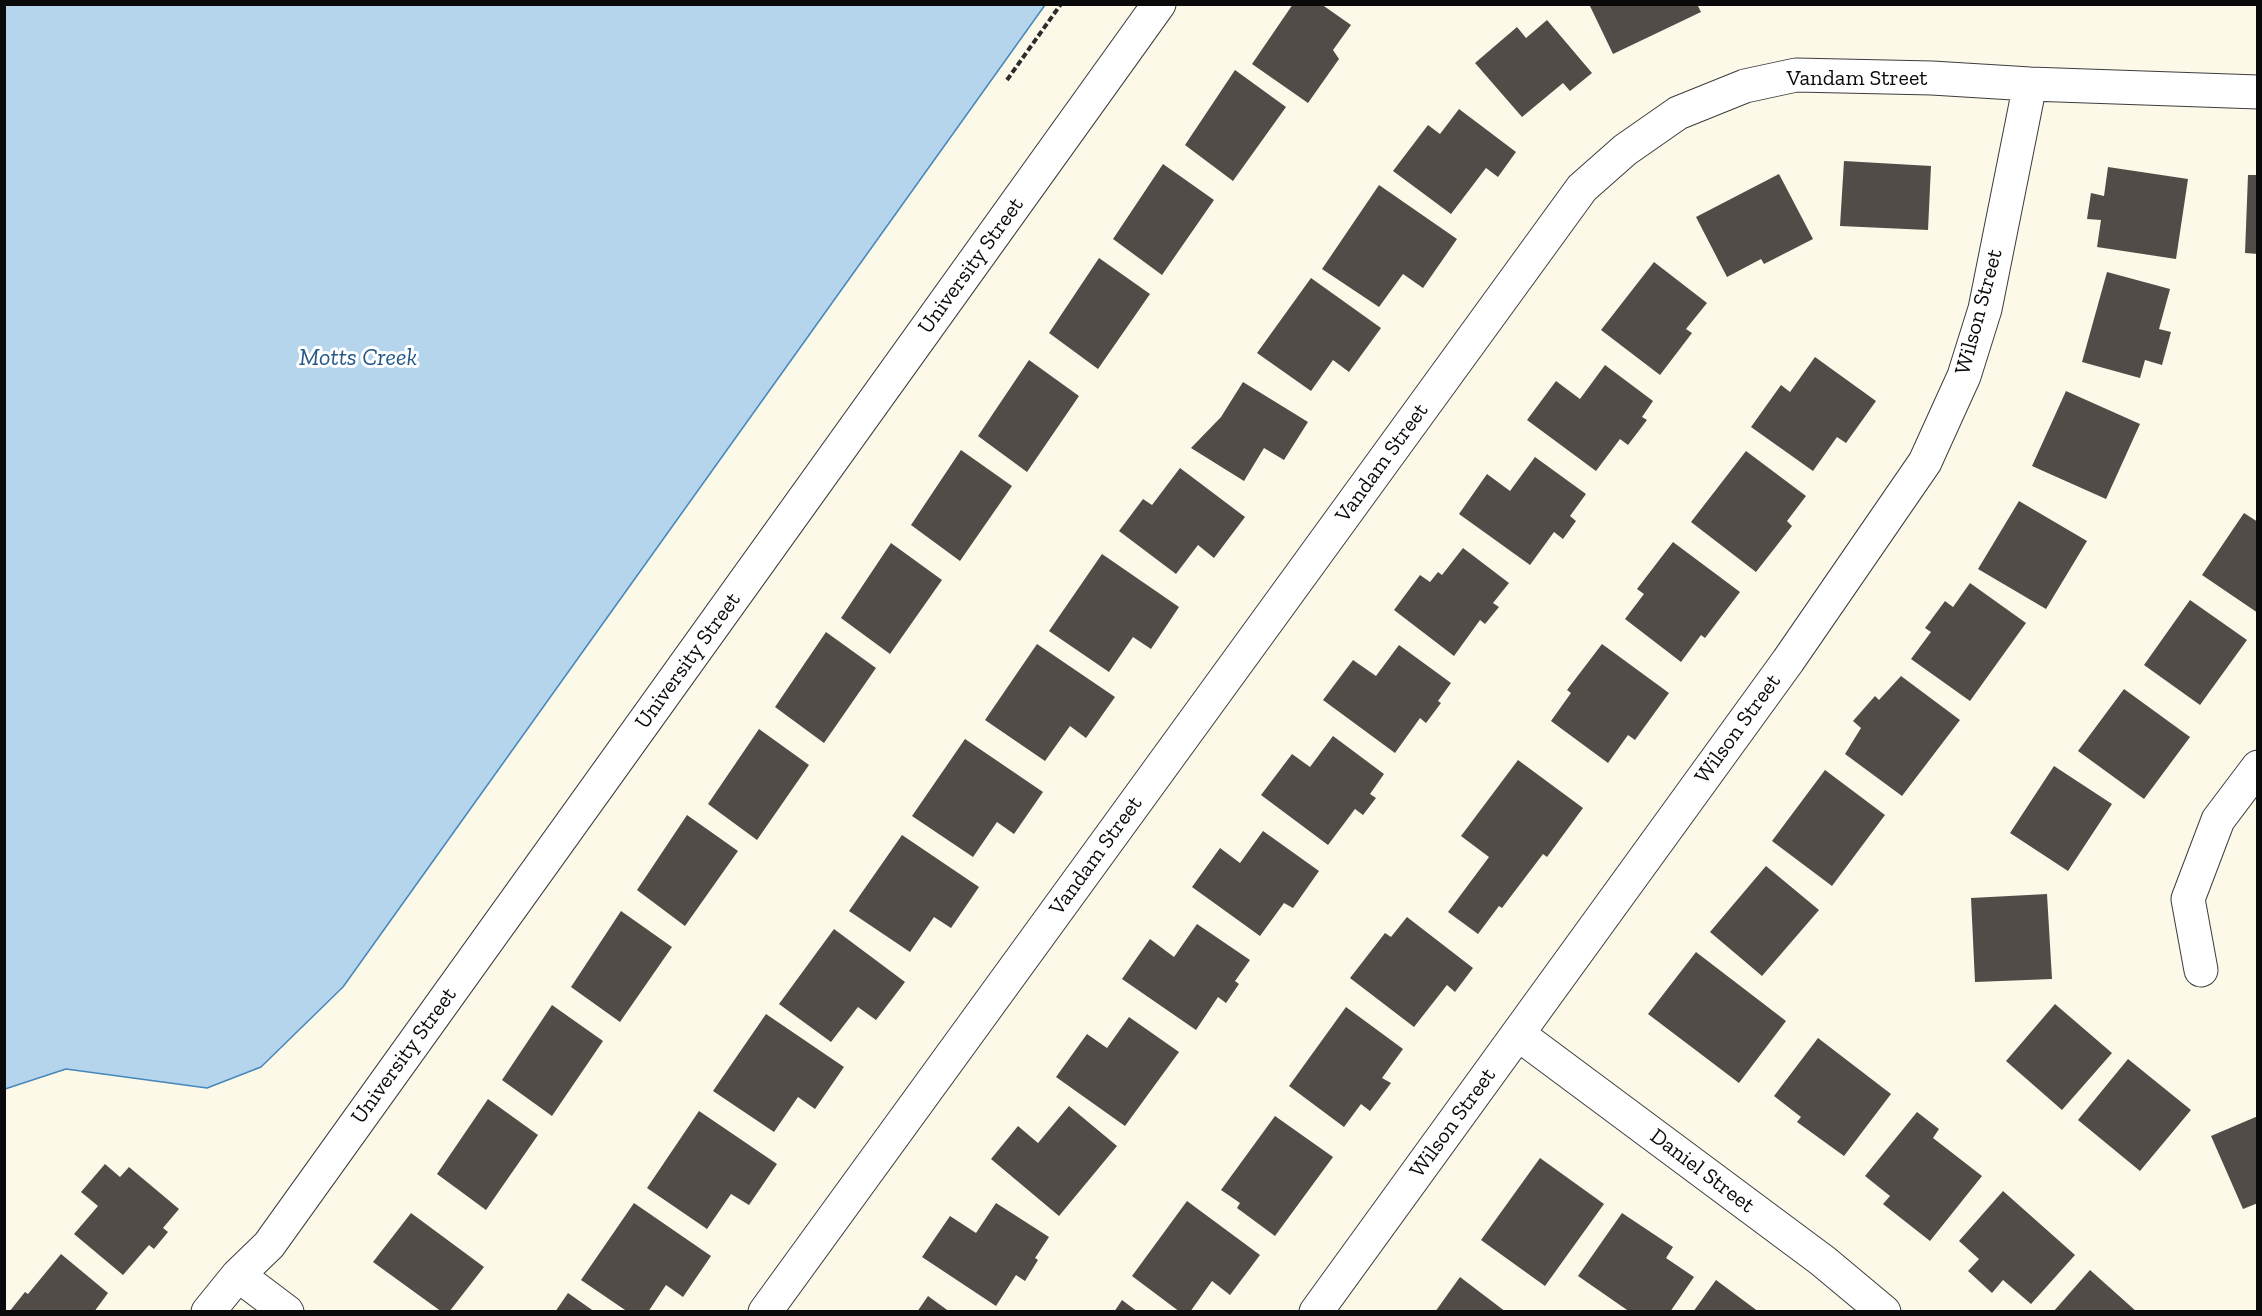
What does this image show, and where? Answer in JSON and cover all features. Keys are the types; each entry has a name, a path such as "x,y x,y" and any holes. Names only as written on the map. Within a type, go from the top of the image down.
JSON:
{"street":[{"name":"University Street","path":"208,1311 276,1235 1159,4"},
{"name":"Vandam Street","path":"765,1311 1582,188 1625,150 1678,113 1745,86 1796,75 1932,78 2258,92"},
{"name":"Wilson Street","path":"1316,1311 1788,661 1925,462 1964,376 1985,309 2030,84"},
{"path":"2201,970 2188,899 2217,820 2258,767"},
{"name":"Daniel Street","path":"1518,1034 1814,1254 1884,1311"},
{"path":"238,1275 287,1311"}],"path":[{"path":"1007,80 1060,4"}],"water":[{"name":"Motts Creek","path":"4,5 1045,5 343,987 261,1067 207,1088 66,1069 5,1089"}],"building":[{"path":"1293,4 1321,4 1351,25 1333,50 1339,59 1308,103 1252,64"},
{"path":"1589,4 1697,4 1701,12 1613,54"},
{"path":"1547,20 1592,73 1570,91 1563,83 1522,117 1475,63 1517,27 1526,38"},
{"path":"1235,70 1286,107 1233,181 1185,145"},
{"path":"1459,109 1516,152 1498,177 1486,168 1451,214 1393,171 1428,125 1440,134"},
{"path":"1844,161 1931,166 1928,230 1840,226"},
{"path":"1163,164 1214,200 1162,275 1113,239"},
{"path":"2108,167 2188,179 2176,259 2097,247 2101,220 2087,219 2091,193 2104,196"},
{"path":"1779,174 1813,239 1764,264 1761,259 1727,277 1696,217"},
{"path":"2248,175 2258,175 2258,254 2245,253"},
{"path":"1379,185 1457,239 1423,288 1403,274 1379,307 1322,269"},
{"path":"1099,258 1150,294 1098,369 1049,333"},
{"path":"1654,262 1707,303 1686,329 1692,333 1660,375 1601,330"},
{"path":"2107,272 2170,289 2159,329 2171,332 2162,365 2145,360 2140,378 2082,362"},
{"path":"1311,278 1381,328 1349,372 1333,360 1311,391 1257,353"},
{"path":"1815,357 1876,401 1846,443 1837,437 1813,471 1751,427 1781,385 1790,392"},
{"path":"1029,360 1079,396 1027,472 978,436"},
{"path":"1605,365 1653,401 1642,417 1647,420 1628,445 1620,439 1596,471 1527,420 1556,381 1580,399"},
{"path":"1243,382 1308,422 1284,460 1264,448 1244,481 1191,448 1221,417"},
{"path":"2066,391 2140,424 2106,499 2032,466"},
{"path":"961,450 1012,486 960,561 911,525"},
{"path":"1746,451 1806,496 1787,521 1792,526 1756,572 1691,522"},
{"path":"1535,457 1586,494 1570,516 1576,521 1563,539 1554,532 1530,565 1459,514 1487,474 1510,491"},
{"path":"1180,468 1245,517 1214,558 1198,545 1176,574 1119,531 1143,499 1152,505"},
{"path":"2019,501 2087,541 2046,609 1978,569"},
{"path":"2244,513 2258,522 2258,613 2202,575"},
{"path":"1673,542 1740,592 1705,638 1701,635 1681,662 1625,619 1644,594 1637,589"},
{"path":"891,543 942,580 890,654 841,618"},
{"path":"1463,548 1509,583 1493,603 1499,607 1485,624 1480,620 1454,656 1394,610 1420,575 1430,582 1438,572 1442,575"},
{"path":"1102,554 1179,607 1151,649 1133,637 1109,672 1049,631"},
{"path":"1970,583 2026,623 1970,701 1911,659 1931,632 1925,628 1945,601 1953,607"},
{"path":"2190,600 2247,640 2200,705 2144,665"},
{"path":"826,632 876,668 824,743 775,707"},
{"path":"1037,644 1115,697 1086,738 1070,726 1045,761 985,720"},
{"path":"1602,644 1669,693 1635,740 1628,735 1608,763 1551,721 1571,693 1567,690"},
{"path":"1399,645 1451,683 1438,701 1441,703 1426,723 1420,718 1395,753 1323,700 1353,660 1376,676"},
{"path":"1901,676 1960,720 1902,796 1845,754 1861,728 1853,721 1875,696 1879,700"},
{"path":"2124,689 2190,737 2144,799 2078,751"},
{"path":"759,729 809,765 757,840 708,804"},
{"path":"1333,736 1384,774 1370,794 1376,798 1363,815 1355,809 1328,845 1261,795 1292,754 1310,767"},
{"path":"965,739 1043,792 1014,834 997,822 973,857 912,816"},
{"path":"1518,760 1583,808 1547,857 1543,854 1502,908 1499,906 1478,934 1448,912 1489,857 1461,836"},
{"path":"2054,766 2112,804 2068,871 2010,833"},
{"path":"1825,770 1885,815 1832,886 1772,841"},
{"path":"687,815 738,851 685,926 637,890"},
{"path":"1263,831 1319,871 1293,908 1284,903 1260,936 1192,887 1220,848 1240,863"},
{"path":"902,835 979,887 951,928 934,917 910,952 849,911"},
{"path":"1766,866 1819,910 1762,976 1710,932"},
{"path":"2047,894 2052,979 1975,982 1971,898"},
{"path":"621,911 672,947 620,1022 571,987"},
{"path":"1407,917 1473,968 1455,992 1447,985 1414,1027 1350,978 1385,933 1391,937"},
{"path":"1197,924 1250,960 1235,981 1239,984 1226,1003 1218,997 1196,1030 1122,979 1150,939 1174,957"},
{"path":"834,929 905,982 876,1020 858,1007 831,1042 779,1004"},
{"path":"1696,952 1786,1021 1739,1083 1648,1014"},
{"path":"2055,1004 2112,1053 2062,1110 2006,1061"},
{"path":"552,1005 603,1041 552,1116 502,1080"},
{"path":"1346,1007 1403,1049 1382,1078 1391,1083 1370,1111 1361,1104 1344,1127 1289,1086"},
{"path":"766,1014 844,1067 815,1109 798,1097 774,1132 713,1091"},
{"path":"1129,1017 1179,1052 1125,1126 1056,1077 1087,1034 1107,1048"},
{"path":"1818,1038 1891,1094 1844,1156 1797,1122 1801,1117 1774,1096"},
{"path":"2128,1059 2191,1110 2140,1171 2078,1120"},
{"path":"488,1099 538,1135 486,1210 437,1174"},
{"path":"1069,1106 1117,1146 1059,1216 991,1159 1018,1126 1038,1143"},
{"path":"699,1111 777,1164 749,1205 731,1194 707,1229 647,1188"},
{"path":"1917,1112 1939,1129 1933,1138 1982,1176 1930,1241 1883,1204 1890,1196 1865,1176"},
{"path":"1275,1116 1333,1157 1275,1236 1237,1208 1240,1203 1221,1190"},
{"path":"2258,1116 2258,1203 2243,1209 2211,1136"},
{"path":"1540,1158 1604,1204 1545,1286 1481,1240"},
{"path":"105,1164 120,1177 129,1167 179,1209 163,1228 168,1232 154,1249 149,1245 123,1275 74,1234 98,1206 81,1192"},
{"path":"2003,1191 2075,1255 2031,1304 2003,1280 1992,1293 1968,1271 1979,1259 1959,1241"},
{"path":"1187,1201 1260,1255 1230,1295 1212,1281 1190,1312 1180,1312 1132,1276"},
{"path":"634,1203 711,1256 683,1297 666,1285 648,1312 628,1312 581,1280"},
{"path":"996,1203 1049,1237 1035,1258 1038,1260 1025,1281 1016,1275 996,1306 922,1257 950,1216 976,1233"},
{"path":"411,1213 484,1267 449,1312 442,1312 373,1262"},
{"path":"1622,1213 1673,1247 1666,1258 1694,1277 1670,1312 1630,1312 1578,1276"},
{"path":"61,1254 108,1293 94,1312 9,1312 25,1292 28,1294"},
{"path":"2090,1270 2137,1312 2053,1312"},
{"path":"1460,1277 1506,1312 1435,1312"},
{"path":"1716,1280 1759,1312 1693,1312"},
{"path":"568,1293 595,1312 555,1312"},
{"path":"928,1296 950,1312 917,1312"},
{"path":"1122,1300 1138,1312 1114,1312"}]}
